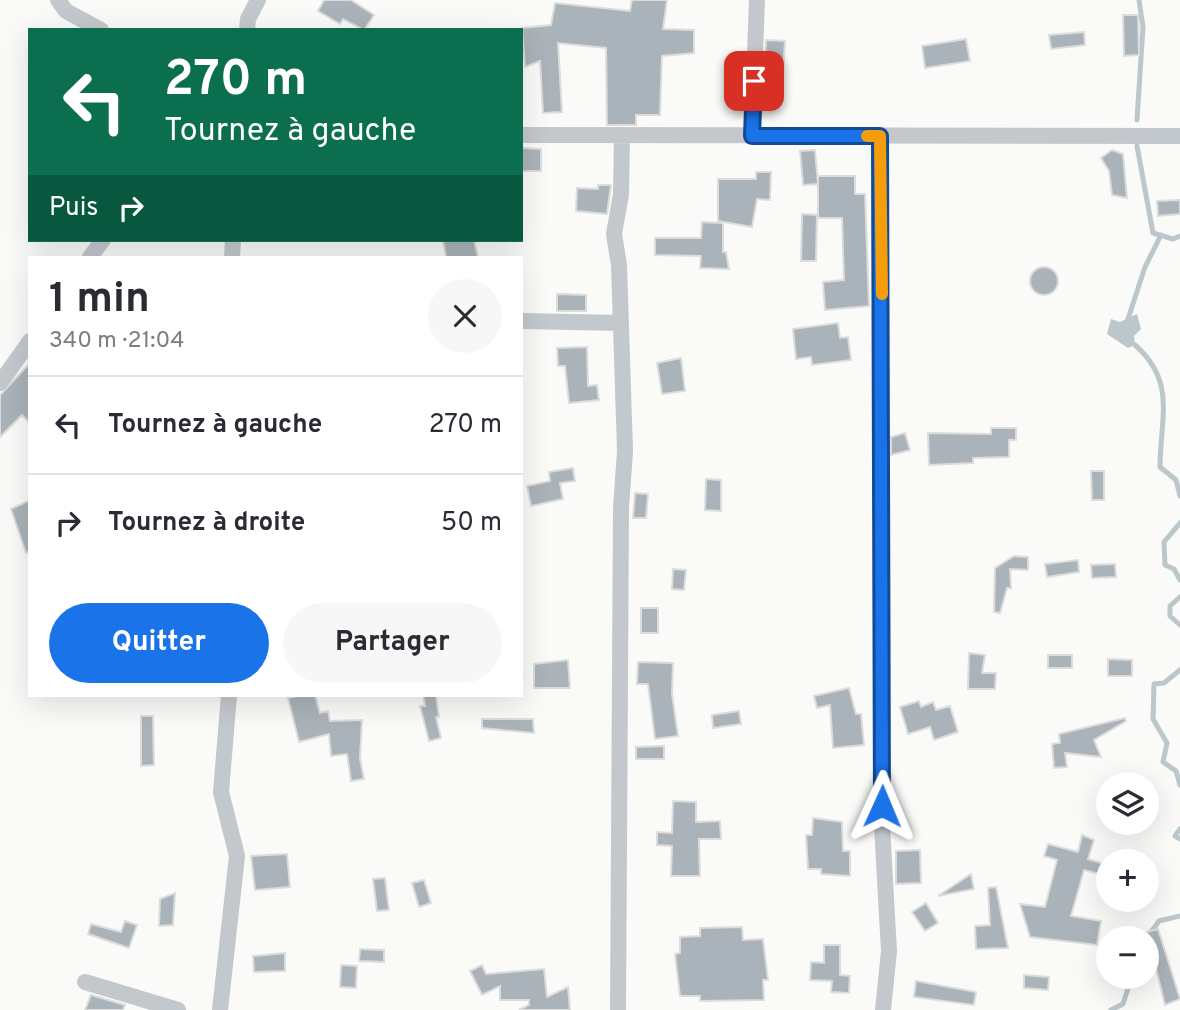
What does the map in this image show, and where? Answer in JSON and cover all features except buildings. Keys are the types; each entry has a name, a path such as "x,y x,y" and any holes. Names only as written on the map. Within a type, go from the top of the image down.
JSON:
{"street":[{"path":"58,0 66,11 97,28"},
{"path":"247,28 248,19 258,0"},
{"path":"752,136 757,0"},
{"path":"523,135 1180,136"},
{"path":"618,1010 621,508 625,451 614,234 621,194 622,135"},
{"path":"880,136 882,813 889,951 883,1010"},
{"path":"91,256 101,242"},
{"path":"523,321 620,323"},
{"path":"0,383 6,367 28,343"},
{"path":"220,1010 237,856 221,792 229,697"},
{"path":"85,982 178,1010"}],"shaded area":[{"path":"1137,314 1141,329 1134,336 1135,345 1128,348 1107,334 1111,319 1120,322"}],"waterway":[{"path":"1137,120 1143,27 1139,0"},
{"path":"1137,146 1153,233 1173,239 1180,236"},
{"path":"1128,319 1145,267 1161,235"},
{"path":"1135,345 1157,373 1163,402 1160,467 1176,480 1180,496"},
{"path":"1180,523 1164,542 1165,565 1174,569 1180,580"},
{"path":"1180,597 1170,606 1170,616 1180,625"},
{"path":"1180,670 1164,683 1154,684 1153,719 1167,743 1163,762 1176,771 1180,785"},
{"path":"1180,829 1175,836 1180,839"},
{"path":"1155,926 1159,921 1180,916"},
{"path":"1111,1010 1123,1004 1128,989"}],"slow traffic":[{"path":"867,136 880,136 882,294"}],"route":[{"path":"754,81 752,136 880,136 883,310 882,806"}]}
